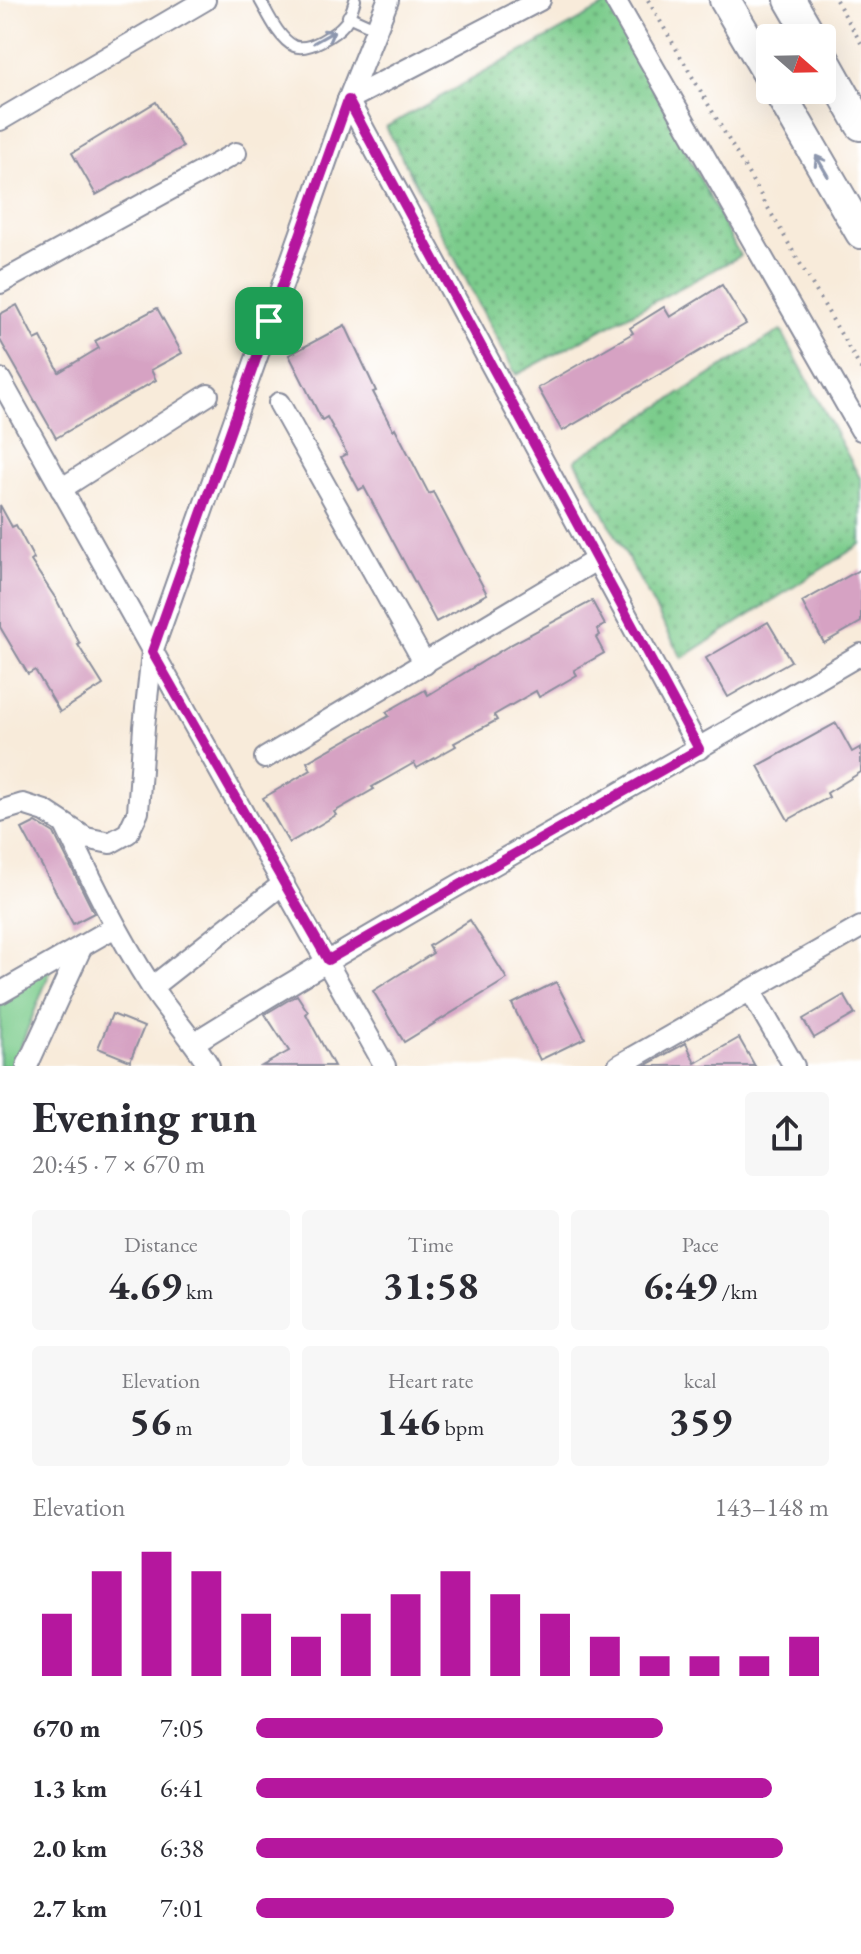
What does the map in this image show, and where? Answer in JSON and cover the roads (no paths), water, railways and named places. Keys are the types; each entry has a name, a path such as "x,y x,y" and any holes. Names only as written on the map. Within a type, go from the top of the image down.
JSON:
{"main road":[{"path":"725,0 756,53"},
{"path":"790,0 804,24"},
{"path":"836,81 861,125"},
{"path":"786,104 861,233"}],"street":[{"path":"0,120 205,0"},
{"path":"0,811 23,804 45,811 86,838 110,843 128,833 138,812 152,652 348,100 388,0"},
{"path":"348,100 540,0"},
{"path":"615,0 861,430"},
{"path":"348,100 699,749"},
{"path":"0,283 236,153"},
{"path":"0,379 385,1066"},
{"path":"61,489 208,395"},
{"path":"279,403 425,664"},
{"path":"265,758 596,560"},
{"path":"195,1042 328,960 861,654"},
{"path":"65,826 115,927 152,987 195,1042 209,1066"},
{"path":"152,987 284,883"},
{"path":"0,993 115,927"},
{"path":"618,1066 861,927"},
{"path":"27,1066 82,946"},
{"path":"750,990 794,1066"},
{"path":"195,1042 195,1066"}],"lane":[{"path":"260,0 284,37 294,46 305,47 328,37 344,23 355,0"},
{"path":"348,16 377,29"}]}
